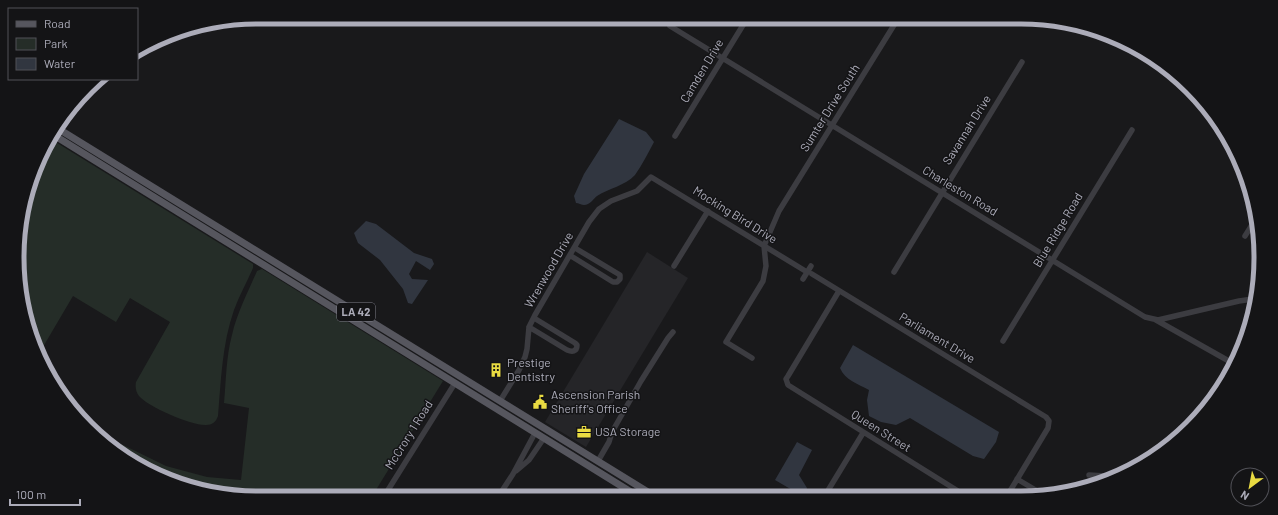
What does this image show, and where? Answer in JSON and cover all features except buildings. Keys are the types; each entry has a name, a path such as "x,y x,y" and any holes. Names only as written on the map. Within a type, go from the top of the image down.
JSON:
{"main road":[{"name":"LA 42","path":"61,131 646,491"},
{"name":"LA 42","path":"57,137 535,433 566,448 630,491"},
{"path":"393,345 408,350 425,361 434,360"},
{"path":"455,383 461,381 488,397 500,401"},
{"path":"535,433 544,433 566,448 600,467 614,471"}],"street":[{"name":"Camden Drive","path":"675,136 744,24"},
{"name":"Sumter Drive South","path":"764,246 779,211 895,24"},
{"name":"Charleston Road","path":"670,26 1139,314 1156,320 1227,360"},
{"name":"Savannah Drive","path":"894,272 1022,62"},
{"name":"Blue Ridge Road","path":"1004,341 1132,130"},
{"name":"Mocking Bird Drive","path":"651,177 810,273"},
{"name":"Wrenwood Drive","path":"500,401 519,370 525,357 529,327 571,256 589,222 599,209 611,201 637,191 651,177"},
{"path":"674,266 708,211"},
{"path":"1245,236 1252,225"},
{"path":"752,358 726,342 763,281 766,266 764,246"},
{"path":"571,256 613,282 617,282 620,279 620,275 575,248"},
{"path":"803,279 810,273 811,266"},
{"name":"Parliament Drive","path":"810,273 1042,414 1049,421 1048,428 1017,479"},
{"name":"Queen Street","path":"839,291 786,379 786,383 791,388 958,491"},
{"path":"1156,320 1250,299"},
{"path":"529,327 567,350 572,352 577,348 575,343 534,318"},
{"path":"598,461 626,406 673,332"},
{"name":"McCrory 1 Road","path":"386,491 455,383"},
{"path":"502,491 513,474 535,433"},
{"path":"827,491 863,433"},
{"path":"513,474 529,460 544,438"},
{"path":"1089,475 1104,476"},
{"path":"1095,479 1096,475"},
{"path":"1010,491 1017,479 1037,491"}],"shaded area":[{"path":"647,252 688,278 586,447 545,422"}],"green space":[{"path":"55,142 253,264 253,268 236,305 230,323 223,363 218,416 216,420 212,424 206,425 181,419 151,405 138,394 136,382 170,322 130,298 116,322 73,296 42,348 36,333 28,303 24,273 24,242 28,212 36,182"},
{"path":"262,269 443,381 375,491 242,491 212,487 182,479 154,467 128,452 113,441 166,466 207,477 241,480 249,408 224,403 226,369 228,352 234,327 257,271"}],"water":[{"path":"619,119 646,132 654,142 638,171 631,179 602,193 588,204 584,205 576,203 574,196 584,174"},
{"path":"366,221 376,224 414,253 432,259 434,264 430,270 416,261 409,274 412,279 428,280 412,304 408,303 403,289 380,260 358,243 354,233"},
{"path":"853,345 999,432 996,442 984,459 973,456 910,418 896,425 881,422 869,416 867,400 869,390 848,379 840,368"},
{"path":"797,442 812,450 799,475 807,488 806,491 794,491 775,480"}],"place":[{"name":"Prestige Dentistry","path":"496,370"},
{"name":"Ascension Parish Sheriff's Office","path":"540,402"},
{"name":"USA Storage","path":"584,432"}]}
